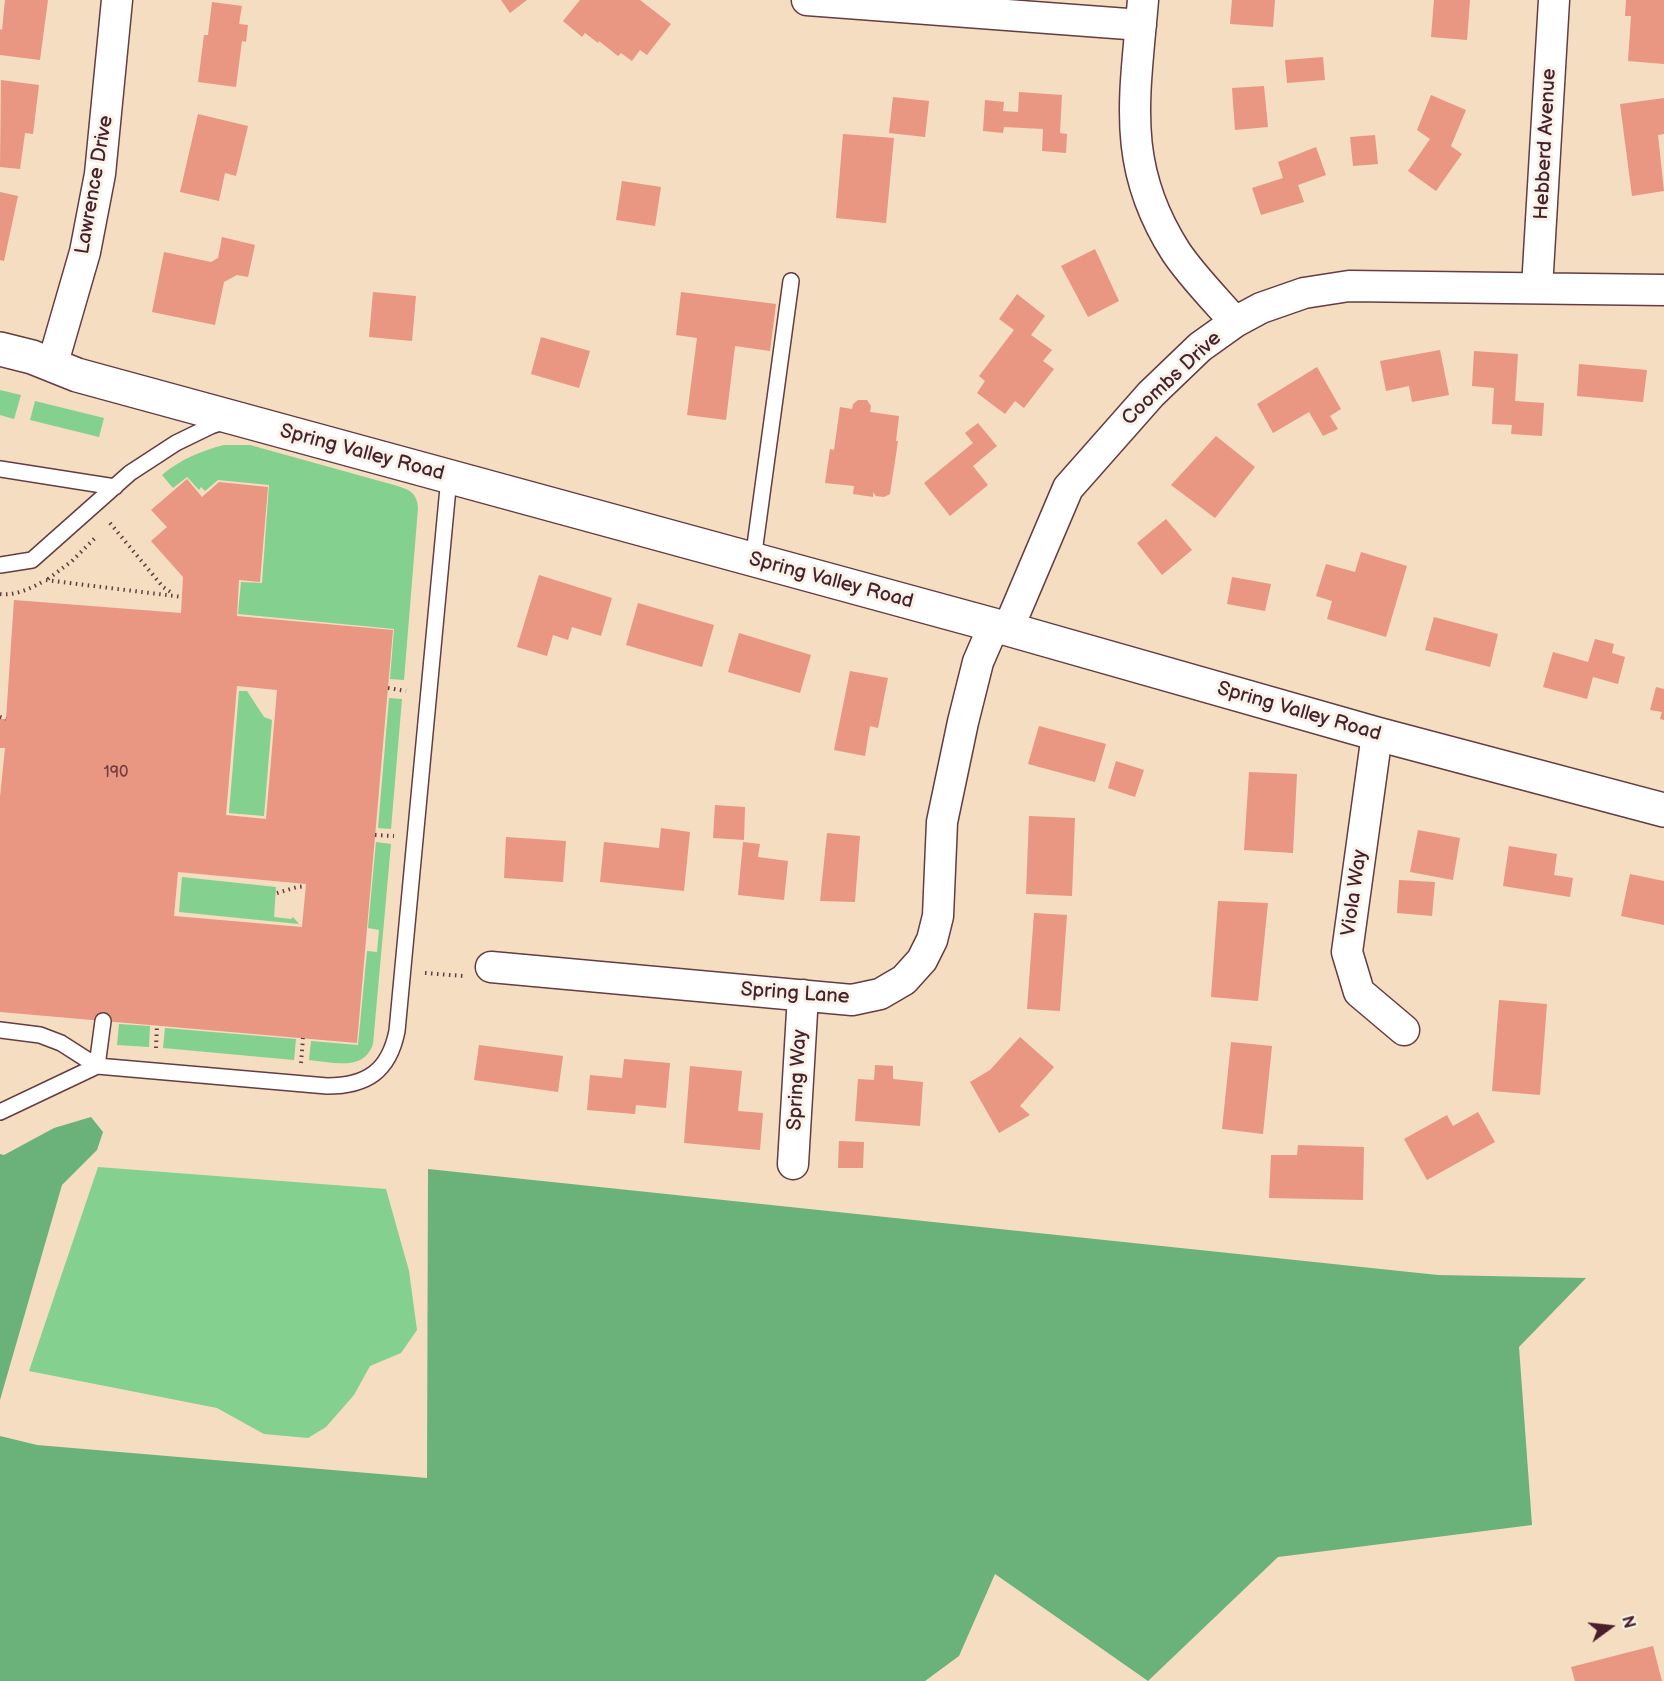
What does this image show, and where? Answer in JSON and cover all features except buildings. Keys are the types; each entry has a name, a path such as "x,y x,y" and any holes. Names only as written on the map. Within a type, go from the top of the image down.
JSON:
{"street":[{"name":"Lawrence Drive","path":"52,366 85,252 100,174 117,0"},
{"path":"807,0 1142,13 1134,126 1140,173 1153,212 1177,254 1235,322"},
{"name":"Hebberd Avenue","path":"1537,288 1554,0"},
{"name":"Coombs Drive","path":"1001,627 1068,488 1150,394 1200,347 1235,322 1261,308 1304,294 1349,286 1664,290"},
{"name":"Spring Valley Road","path":"0,348 32,357 77,375 1001,627 1377,734 1664,810"},
{"name":"Spring Lane","path":"491,967 852,1000 880,994 904,980 922,960 932,940 938,916 942,822 963,722 978,662 1001,627"},
{"name":"Viola Way","path":"1377,734 1347,952 1359,992 1404,1030"},
{"name":"Spring Way","path":"792,1164 802,995"}],"lane":[{"path":"753,560 791,281"},
{"path":"0,565 32,560 130,473 176,443 235,418"},
{"path":"0,469 115,487"},
{"path":"0,1030 40,1035 61,1043 97,1066 316,1085 349,1086 370,1078 385,1062 394,1048 398,1031 449,477"},
{"path":"97,1066 103,1021"},
{"path":"0,1112 97,1066"}],"path":[{"path":"0,594 17,593 46,580 72,561 110,523 163,587 180,596 46,580"},
{"path":"388,688 407,691 406,702"},
{"path":"0,717 6,719"},
{"path":"394,848 396,825"},
{"path":"375,835 395,836"},
{"path":"277,893 306,886"},
{"path":"403,972 475,977 491,967"},
{"path":"156,1052 157,1025"},
{"path":"301,1064 303,1038"},
{"path":"290,1063 312,1065"}],"green space":[{"path":"0,390 21,395 14,419 0,415"},
{"path":"35,401 104,418 99,437 30,420"},
{"path":"224,445 250,445 399,486 414,495 418,508 404,680 390,679 394,629 238,614 241,582 262,583 269,485 218,480 205,491 201,487 199,490 187,477 173,488 162,475 176,464 192,456"},
{"path":"239,691 247,691 264,717 272,720 264,816 229,813"},
{"path":"389,698 402,699 391,829 378,828"},
{"path":"376,842 391,844 373,1044 369,1053 355,1062 309,1060 311,1041 358,1045 367,951 377,952 379,930 368,928"},
{"path":"182,877 276,887 274,917 291,919 293,917 299,924 179,912"},
{"path":"119,1024 150,1026 149,1047 117,1045"},
{"path":"165,1028 296,1039 294,1060 163,1048"},
{"path":"91,1117 103,1132 97,1150 62,1185 0,1400 0,1154 4,1155 54,1128"},
{"path":"98,1167 386,1189 409,1271 417,1330 401,1353 370,1366 354,1395 326,1427 308,1438 264,1434 217,1408 29,1371"},
{"path":"428,1169 1438,1275 1586,1278 1519,1347 1532,1525 1278,1557 1148,1681 995,1574 959,1656 925,1681 0,1681 0,1436 37,1445 427,1478"}]}
